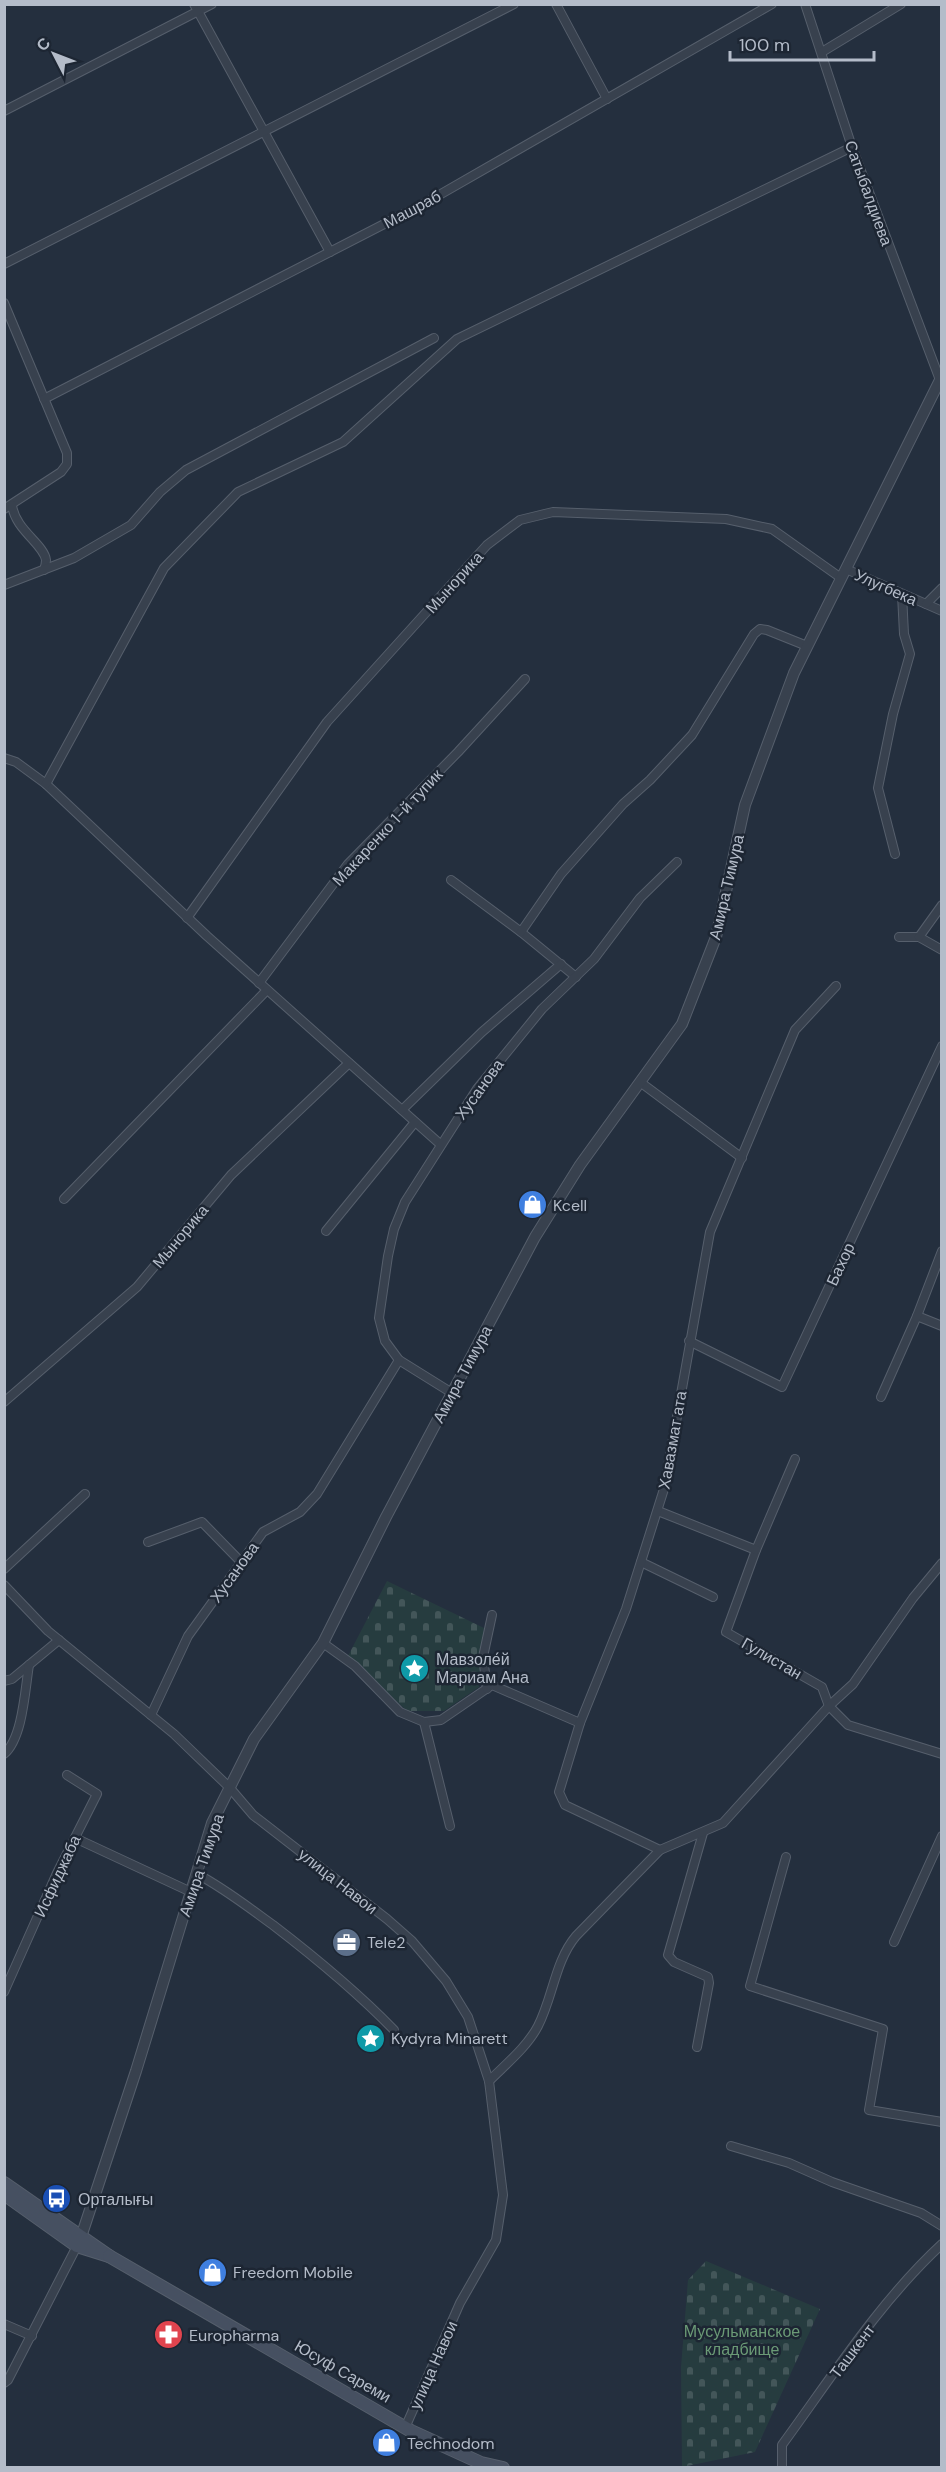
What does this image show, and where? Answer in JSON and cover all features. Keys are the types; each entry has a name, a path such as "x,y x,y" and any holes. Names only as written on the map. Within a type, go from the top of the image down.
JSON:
{"main road":[{"name":"Юсуф Сареми","path":"4,2183 80,2241"},
{"name":"Юсуф Сареми","path":"4,2194 80,2241 405,2428 481,2463 502,2468"}],"street":[{"path":"4,111 196,8 212,4"},
{"path":"4,264 514,4"},
{"path":"556,4 607,99"},
{"name":"Машраб","path":"44,399 428,202 772,4"},
{"name":"Сатыбалдиева","path":"805,4 852,147 940,378"},
{"path":"822,52 901,4"},
{"path":"196,8 330,252"},
{"path":"46,784 164,568 238,492 343,442 457,339 852,147"},
{"path":"4,303 67,453 67,464 61,472 8,507 43,553 46,560 44,570"},
{"path":"4,585 74,558 131,525 160,492 186,470 434,338"},
{"name":"Амира Тимура","path":"4,2383 8,2380 32,2336 80,2241 136,2072 212,1823 254,1739 323,1643 386,1517 535,1237 580,1165 682,1024 716,937 745,805 794,673 940,378"},
{"name":"Мынорика","path":"188,918 327,722 487,545 520,520 553,512 726,519 771,529 843,573"},
{"name":"Улугбека","path":"843,573 942,611"},
{"name":"Улугбека","path":"926,604 942,588"},
{"path":"895,854 878,788 893,714 910,654 904,633 902,594"},
{"path":"521,932 561,874 623,804 651,780 692,735 754,634 760,629 767,630 807,646"},
{"name":"Макаренко 1-й тупик","path":"260,983 348,864 458,752 525,679"},
{"path":"4,758 16,762 46,784 188,918 440,1144"},
{"name":"Хусанова","path":"452,1393 399,1360 385,1341 379,1318 394,1228 405,1202 440,1144 498,1062 542,1009 594,959 640,898 677,862"},
{"path":"451,880 521,932 576,977"},
{"path":"919,938 942,905"},
{"path":"899,938 919,938 942,950"},
{"path":"402,1110 482,1032 561,964"},
{"name":"Хавазмат ата","path":"660,1850 565,1804 559,1792 579,1723 626,1609 664,1489 710,1232 795,1030 836,986"},
{"path":"64,1199 267,990"},
{"name":"Бахор","path":"689,1341 782,1387 942,1046"},
{"name":"Мынорика","path":"4,1402 137,1287 231,1175 349,1063"},
{"path":"640,1082 742,1158"},
{"path":"326,1231 415,1122"},
{"path":"881,1397 917,1316 942,1251"},
{"path":"917,1316 942,1326"},
{"name":"Хусанова","path":"151,1715 188,1636 263,1532 300,1512 318,1494 399,1360"},
{"name":"Гулистан","path":"795,1460 756,1550 726,1632 822,1687 829,1706 848,1725 942,1754"},
{"path":"4,1569 84,1494"},
{"path":"658,1511 756,1550"},
{"path":"148,1542 202,1522 242,1562"},
{"path":"641,1562 713,1597"},
{"path":"489,2081 513,2058 539,2024 570,1943 660,1850 723,1823 829,1706 854,1684 913,1598 942,1563"},
{"name":"улица Навои","path":"4,1585 59,1640 151,1715 230,1788 253,1815 387,1918 412,1941 446,1981 468,2017 489,2081 502,2195 496,2240 460,2302 405,2428"},
{"path":"487,1689 483,1657 492,1615"},
{"path":"4,1681 12,1679 59,1640"},
{"path":"323,1643 356,1666 400,1712 424,1722 441,1720 492,1685 579,1723"},
{"path":"4,1754 12,1747 15,1737 29,1665"},
{"path":"424,1722 450,1826"},
{"name":"Исфиджаба","path":"4,1992 97,1794 67,1775"},
{"path":"697,2047 709,1983 708,1977 675,1962 668,1955 703,1833"},
{"path":"894,1942 942,1836"},
{"path":"75,1838 191,1892"},
{"path":"786,1857 750,1986 883,2029 869,2110 942,2122"},
{"path":"197,1874 226,1891 299,1945 363,1998 394,2030"},
{"path":"731,2146 789,2163 832,2182 921,2213 942,2226"},
{"name":"Ташкент","path":"782,2468 782,2445 879,2314 914,2272 942,2244"},
{"path":"4,2324 32,2336"}],"green space":[{"path":"387,1581 484,1628 479,1687 444,1711 407,1711 348,1656"},
{"name":"Мусульманское кладбище","path":"706,2261 820,2309 755,2452 682,2467 681,2367 688,2280"}],"place":[{"name":"Kcell","path":"532,1205"},
{"name":"Мавзоле́й Мариам Ана","path":"415,1668"},
{"name":"Tele2","path":"346,1942"},
{"name":"Kydyra Minarett","path":"370,2038"},
{"name":"Орталығы","path":"57,2199"},
{"name":"Freedom Mobile","path":"212,2272"},
{"name":"Europharma","path":"168,2335"},
{"name":"Technodom","path":"386,2443"}]}
